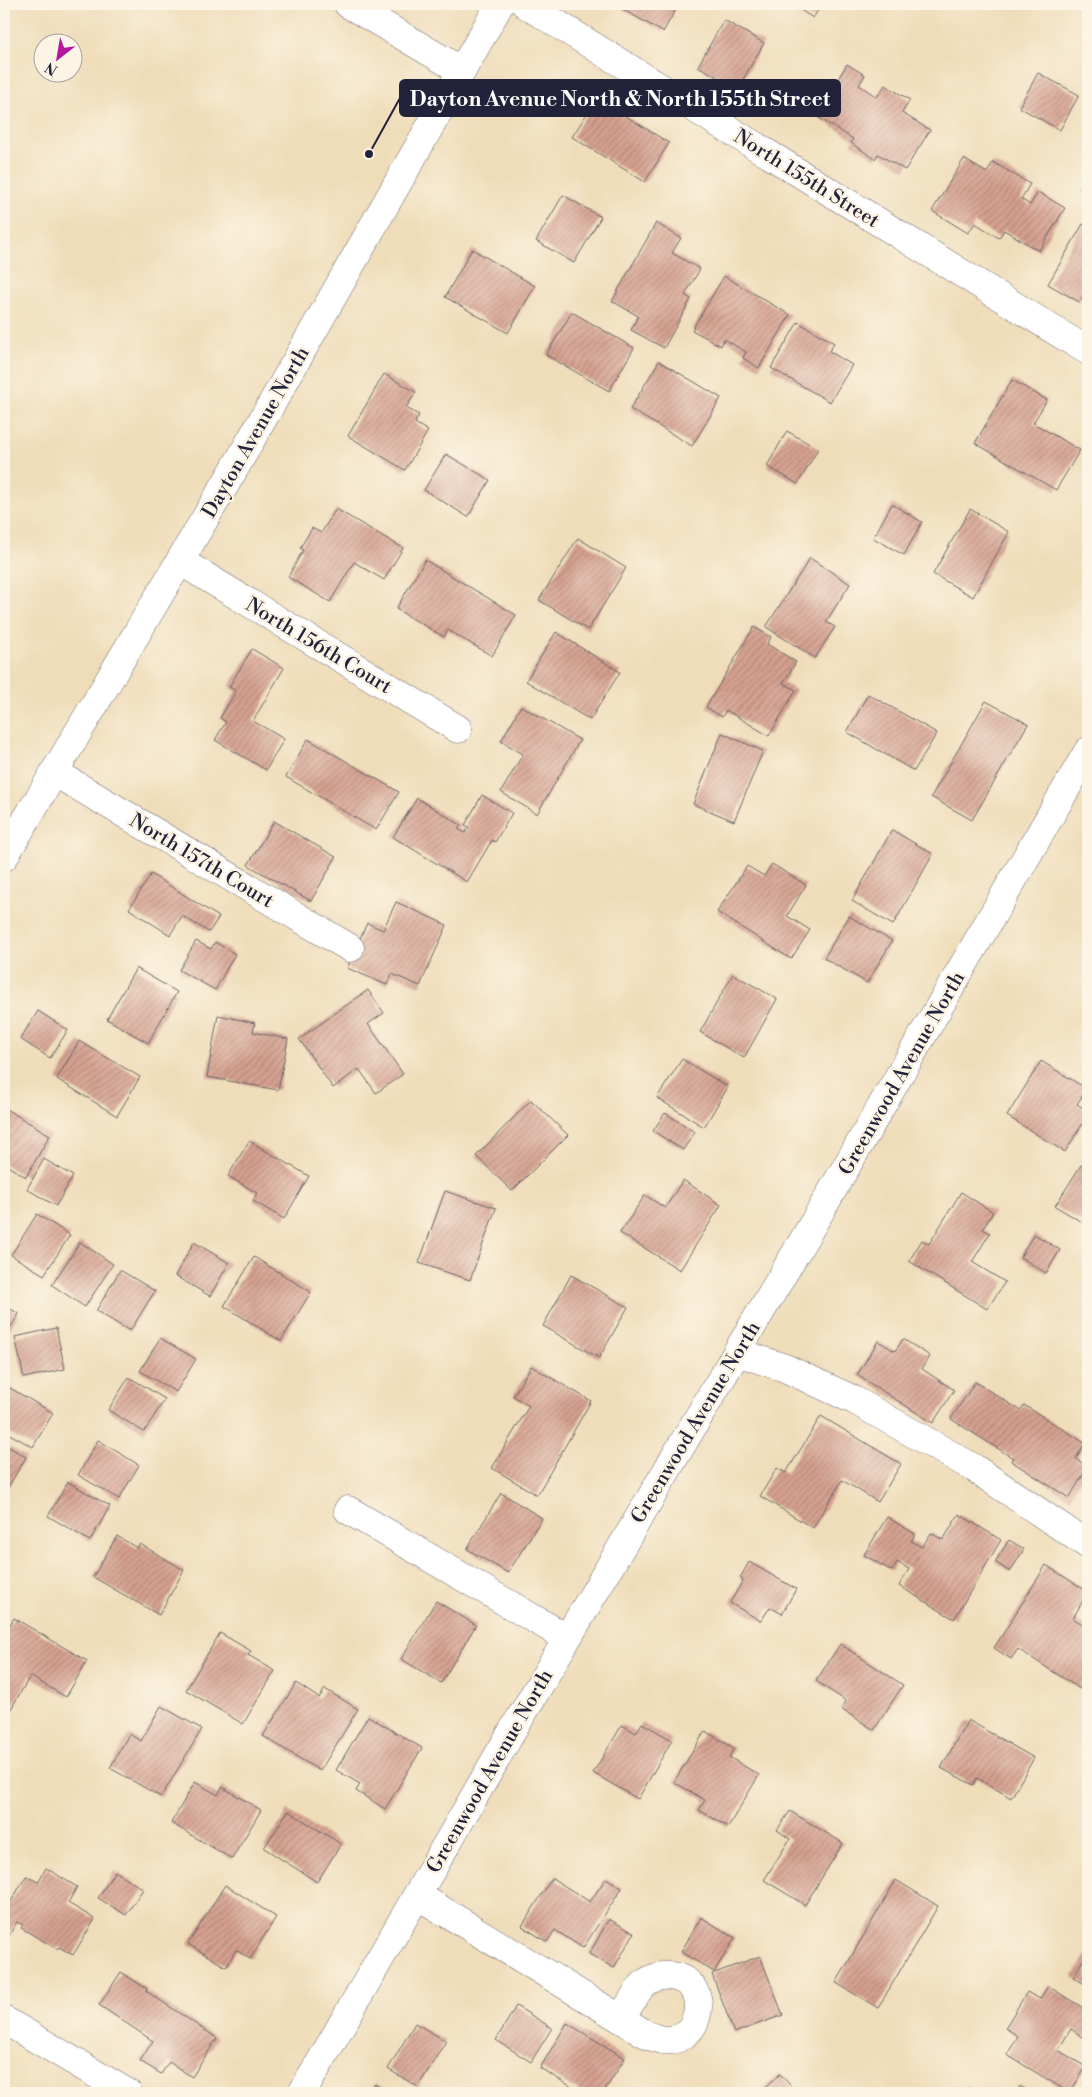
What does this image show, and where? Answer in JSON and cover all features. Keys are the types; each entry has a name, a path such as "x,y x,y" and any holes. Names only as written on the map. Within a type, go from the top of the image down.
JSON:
{"street":[{"path":"348,4 462,71"},
{"name":"Dayton Avenue North","path":"4,856 180,561 500,4"},
{"name":"North 155th Street","path":"526,4 1088,351"},
{"name":"North 156th Court","path":"180,561 458,729"},
{"name":"Greenwood Avenue North","path":"302,2093 1088,751"},
{"name":"North 157th Court","path":"54,772 350,948"},
{"path":"737,1352 785,1368 854,1400 974,1468 1088,1545"},
{"path":"348,1510 567,1638"},
{"path":"417,1895 621,2019"},
{"path":"4,2020 128,2093"}],"building":[{"path":"613,4 679,4 663,32"},
{"path":"791,4 822,4 813,18"},
{"path":"724,20 764,43 730,102 710,91 717,77 698,66"},
{"path":"847,64 865,75 859,85 877,97 885,85 910,100 902,113 930,130 905,170 878,154 875,159 851,143 853,139 816,116"},
{"path":"1038,73 1079,95 1060,130 1019,107"},
{"path":"597,98 669,143 645,182 572,137"},
{"path":"964,159 987,173 993,162 1030,184 1021,199 1030,205 1038,192 1065,208 1039,251 1004,230 999,238 975,223 968,233 932,211"},
{"path":"1088,182 1088,196 1082,193"},
{"path":"563,195 601,217 574,263 536,241"},
{"path":"656,223 681,238 672,253 700,269 685,295 691,299 664,348 631,330 638,316 612,301"},
{"path":"1083,224 1088,227 1088,288 1079,302 1048,284"},
{"path":"472,249 535,286 508,333 445,297"},
{"path":"724,276 790,315 759,368 743,358 746,352 724,339 721,346 692,330"},
{"path":"572,312 634,348 609,391 546,355"},
{"path":"798,322 834,343 829,351 852,365 830,402 771,368"},
{"path":"659,361 721,398 692,446 630,409"},
{"path":"384,374 416,392 406,408 419,415 415,423 428,431 405,470 348,436"},
{"path":"1012,380 1047,400 1033,423 1080,450 1056,490 975,443"},
{"path":"787,431 818,449 798,484 767,466"},
{"path":"446,454 490,480 468,517 424,490"},
{"path":"892,504 922,522 904,555 873,538"},
{"path":"336,509 403,548 384,580 354,562 330,602 288,577 303,550 300,548 312,528 321,533"},
{"path":"970,509 1009,532 973,597 933,574"},
{"path":"578,538 626,568 588,630 539,600"},
{"path":"810,558 850,584 826,622 835,627 815,658 766,627"},
{"path":"425,560 516,615 492,656 448,630 444,637 396,609"},
{"path":"754,627 771,637 767,644 796,662 783,683 796,690 769,736 726,710 722,717 706,707"},
{"path":"556,632 620,672 590,720 526,681"},
{"path":"252,649 284,668 253,721 284,739 266,770 215,740 226,722 220,718 236,691 229,687"},
{"path":"868,694 937,733 914,771 847,732"},
{"path":"986,701 1028,724 972,820 931,797"},
{"path":"521,706 580,740 537,814 501,792 523,754 501,741"},
{"path":"722,733 763,751 734,821 693,804"},
{"path":"308,739 399,792 376,830 286,777"},
{"path":"482,795 512,813 495,842 492,840 467,882 393,837 417,798 461,825 458,829 465,833 469,827 465,825"},
{"path":"274,821 336,857 311,901 248,865"},
{"path":"892,830 933,854 893,925 852,901"},
{"path":"772,864 806,885 787,916 810,930 791,959 717,912 747,866 764,876"},
{"path":"151,874 219,917 209,932 182,916 170,935 129,909"},
{"path":"396,902 447,925 420,986 392,974 387,985 347,968 367,923 383,930"},
{"path":"849,916 892,941 867,983 824,958"},
{"path":"196,941 211,949 215,942 235,954 215,990 179,970"},
{"path":"136,968 177,992 148,1043 107,1019"},
{"path":"733,974 777,999 744,1058 700,1032"},
{"path":"368,990 384,1013 368,1024 403,1074 376,1093 359,1069 333,1088 299,1039"},
{"path":"38,1011 68,1030 50,1058 20,1039"},
{"path":"218,1015 255,1023 253,1032 288,1039 278,1090 207,1077"},
{"path":"79,1041 140,1077 117,1116 57,1079"},
{"path":"682,1059 728,1087 704,1127 657,1098"},
{"path":"1041,1061 1087,1089 1077,1104 1088,1111 1088,1115 1065,1152 1007,1116"},
{"path":"531,1100 568,1135 512,1191 476,1156"},
{"path":"4,1108 50,1135 26,1177 4,1164"},
{"path":"665,1113 695,1132 683,1150 653,1131"},
{"path":"249,1141 309,1176 284,1219 253,1201 257,1193 228,1176"},
{"path":"44,1159 73,1176 56,1206 27,1189"},
{"path":"1081,1165 1088,1170 1088,1213 1082,1222 1055,1206"},
{"path":"683,1180 721,1205 680,1270 620,1233 645,1195 665,1208"},
{"path":"445,1191 496,1208 470,1280 419,1263"},
{"path":"961,1192 993,1212 983,1229 990,1233 972,1262 1005,1282 987,1309 909,1261 922,1240 929,1244"},
{"path":"37,1214 70,1235 44,1275 11,1255"},
{"path":"1034,1234 1060,1250 1046,1273 1020,1257"},
{"path":"80,1242 113,1264 85,1307 52,1285"},
{"path":"194,1242 229,1263 210,1296 175,1276"},
{"path":"254,1257 311,1292 281,1341 224,1306"},
{"path":"120,1270 155,1291 130,1331 96,1311"},
{"path":"571,1275 628,1307 599,1358 543,1326"},
{"path":"4,1305 19,1314 4,1338"},
{"path":"56,1328 65,1369 24,1378 15,1337"},
{"path":"160,1338 196,1359 176,1392 140,1371"},
{"path":"903,1339 930,1356 922,1369 954,1390 933,1423 857,1375 878,1341 895,1351"},
{"path":"531,1366 591,1401 537,1495 492,1468 529,1406 513,1396"},
{"path":"129,1377 165,1399 144,1432 108,1410"},
{"path":"975,1382 1020,1410 1024,1405 1085,1443 1076,1459 1088,1467 1069,1498 1011,1461 1013,1458 951,1419"},
{"path":"10,1388 53,1413 33,1447 4,1431 4,1399"},
{"path":"821,1416 901,1464 878,1502 842,1480 813,1528 760,1496 777,1468 786,1473"},
{"path":"98,1440 139,1465 119,1499 78,1475"},
{"path":"4,1444 26,1457 6,1491 4,1490"},
{"path":"68,1482 110,1506 90,1541 48,1516"},
{"path":"501,1493 542,1518 508,1573 467,1549"},
{"path":"959,1514 1001,1540 954,1619 899,1586 909,1569 897,1562 892,1571 864,1555 887,1517 915,1534 911,1541 922,1547 931,1533 943,1540"},
{"path":"117,1536 137,1548 140,1544 184,1570 159,1615 93,1577"},
{"path":"1009,1540 1024,1549 1010,1572 995,1562"},
{"path":"749,1562 796,1589 782,1614 770,1607 761,1621 730,1603 743,1580 740,1578"},
{"path":"1046,1565 1088,1592 1073,1618 1088,1628 1088,1675 1080,1689 1018,1649 1011,1659 994,1648"},
{"path":"436,1601 476,1625 441,1683 401,1659"},
{"path":"14,1618 87,1661 66,1697 30,1676 4,1721 4,1634"},
{"path":"220,1633 251,1651 248,1655 275,1671 243,1724 186,1690"},
{"path":"840,1644 903,1685 874,1730 841,1709 846,1701 816,1681"},
{"path":"296,1683 319,1698 325,1689 358,1709 320,1771 263,1736"},
{"path":"161,1706 202,1729 161,1797 110,1768 129,1734 141,1741"},
{"path":"368,1716 422,1748 385,1809 356,1791 360,1784 336,1770"},
{"path":"968,1720 1034,1758 1011,1798 977,1778 973,1785 941,1768"},
{"path":"642,1723 672,1740 638,1799 593,1773 622,1725 636,1733"},
{"path":"705,1731 734,1748 729,1757 759,1775 728,1827 699,1810 705,1800 674,1782"},
{"path":"195,1782 218,1795 222,1787 261,1810 232,1859 171,1823"},
{"path":"288,1811 341,1844 317,1882 264,1848"},
{"path":"790,1811 843,1843 805,1905 764,1880 790,1839 777,1830"},
{"path":"46,1868 77,1887 68,1903 95,1919 73,1955 59,1947 57,1949 21,1928 23,1925 17,1922 4,1944 4,1914 26,1876 38,1882"},
{"path":"115,1871 143,1889 126,1915 98,1898"},
{"path":"552,1878 590,1902 606,1878 622,1888 583,1948 555,1930 547,1942 522,1926"},
{"path":"896,1880 938,1906 878,2008 836,1983"},
{"path":"225,1885 276,1917 250,1959 236,1950 226,1967 188,1944"},
{"path":"701,1917 735,1938 714,1972 681,1952"},
{"path":"609,1919 634,1933 614,1968 589,1954"},
{"path":"1088,1952 1088,1986 1073,1977"},
{"path":"760,1956 783,2015 734,2033 712,1974"},
{"path":"121,1972 217,2038 192,2077 169,2062 161,2074 140,2061 153,2041 99,2005"},
{"path":"1048,1986 1088,2011 1088,2031 1084,2038 1071,2029 1058,2050 1086,2067 1070,2093 1007,2055 1018,2036 1005,2028 1027,1992 1040,1999"},
{"path":"516,2006 552,2028 531,2062 496,2040"},
{"path":"415,2023 446,2041 418,2087 388,2069"},
{"path":"567,2023 625,2058 603,2093 582,2093 540,2068"},
{"path":"780,2074 797,2093 759,2093"},
{"path":"375,2084 390,2093 370,2093"},
{"path":"1020,2086 1031,2093 1016,2093"},
{"path":"969,2087 979,2093 965,2093"}],"place":[{"name":"Dayton Avenue North & North 155th Street","path":"369,154"}]}
